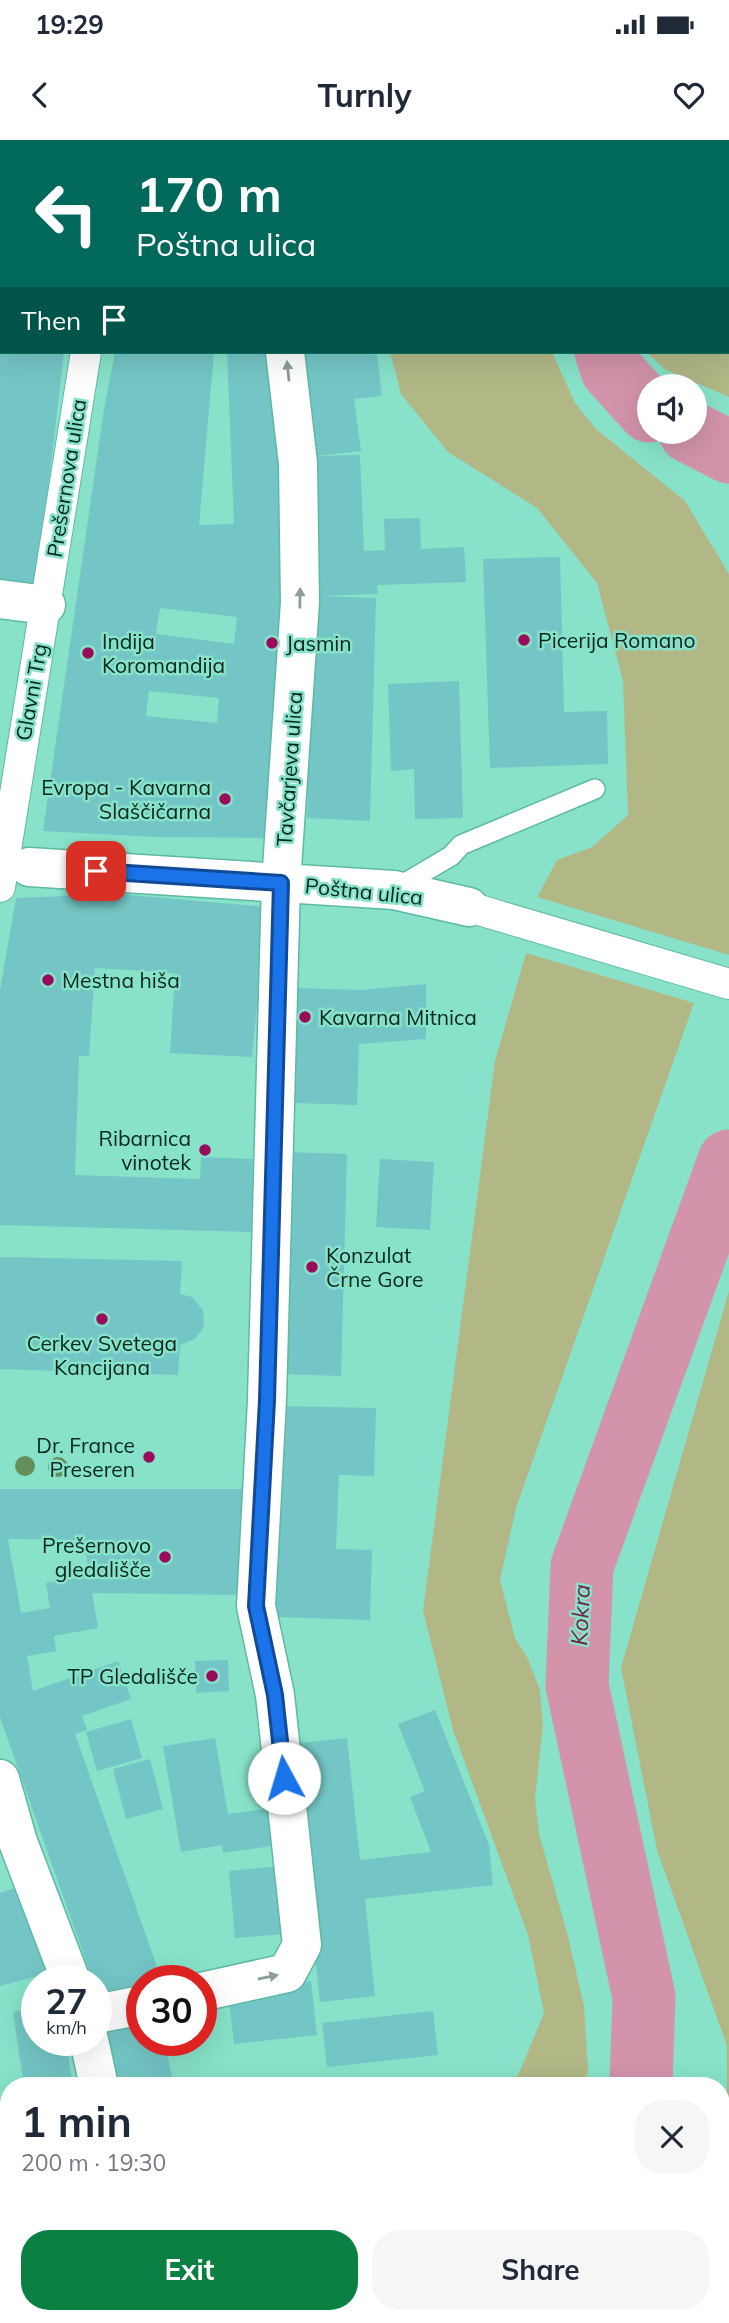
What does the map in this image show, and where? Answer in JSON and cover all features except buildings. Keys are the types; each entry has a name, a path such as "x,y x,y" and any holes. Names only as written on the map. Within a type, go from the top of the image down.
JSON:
{"street":[{"name":"Prešernova ulica","path":"46,605 86,354"},
{"name":"Tavčarjeva ulica","path":"217,1988 287,1973 302,1945 275,1695 256,1606 267,1400 281,883 300,602 298,463 285,354"},
{"path":"0,599 46,605"},
{"name":"Glavni Trg","path":"11,872 21,750 46,605"},
{"name":"Poštna ulica","path":"11,872 394,890 469,907 729,984"},
{"path":"0,1779 9,1842 64,1965"},
{"path":"92,2056 97,2077"}],"lane":[{"path":"394,890 451,856 461,845 595,789"}],"green space":[{"path":"391,354 553,354 575,403 596,429 685,501 729,574 729,955 537,897 557,860 592,847 628,815 623,681 597,583 537,508 448,452 401,394"},
{"path":"648,354 729,354 729,397 707,388 707,374 675,374 666,370"},
{"path":"526,953 694,1003 516,1508 500,1580 515,1638 528,1659 540,1690 543,1725 535,1799 539,1834 568,1936 584,2006 587,2077 516,2077 544,2013 528,1935 453,1730 423,1611 495,1061"},
{"path":"729,1291 729,2077 727,2046 657,1850 621,1668"}],"waterway":[{"name":"Kokra","path":"607,354 612,370 637,398"},
{"name":"Kokra","path":"707,441 729,452"},
{"name":"Kokra","path":"641,2077 644,1997 577,1685 582,1566 729,1161"}],"place":[{"name":"Picerija Romano","path":"524,640"},
{"name":"Jasmin","path":"272,643"},
{"name":"Indija Koromandija","path":"88,653"},
{"name":"Evropa - Kavarna Slaščičarna","path":"225,799"},
{"name":"Mestna hiša","path":"48,980"},
{"name":"Kavarna Mitnica","path":"305,1017"},
{"name":"Ribarnica vinotek","path":"205,1150"},
{"name":"Konzulat Črne Gore","path":"312,1267"},
{"name":"Cerkev Svetega Kancijana","path":"102,1319"},
{"name":"Dr. France Preseren","path":"149,1457"},
{"name":"Prešernovo gledališče","path":"165,1557"},
{"name":"TP Gledališče","path":"212,1676"}],"route":[{"path":"96,871 281,883 267,1400 256,1606 275,1695 284,1778"}]}
